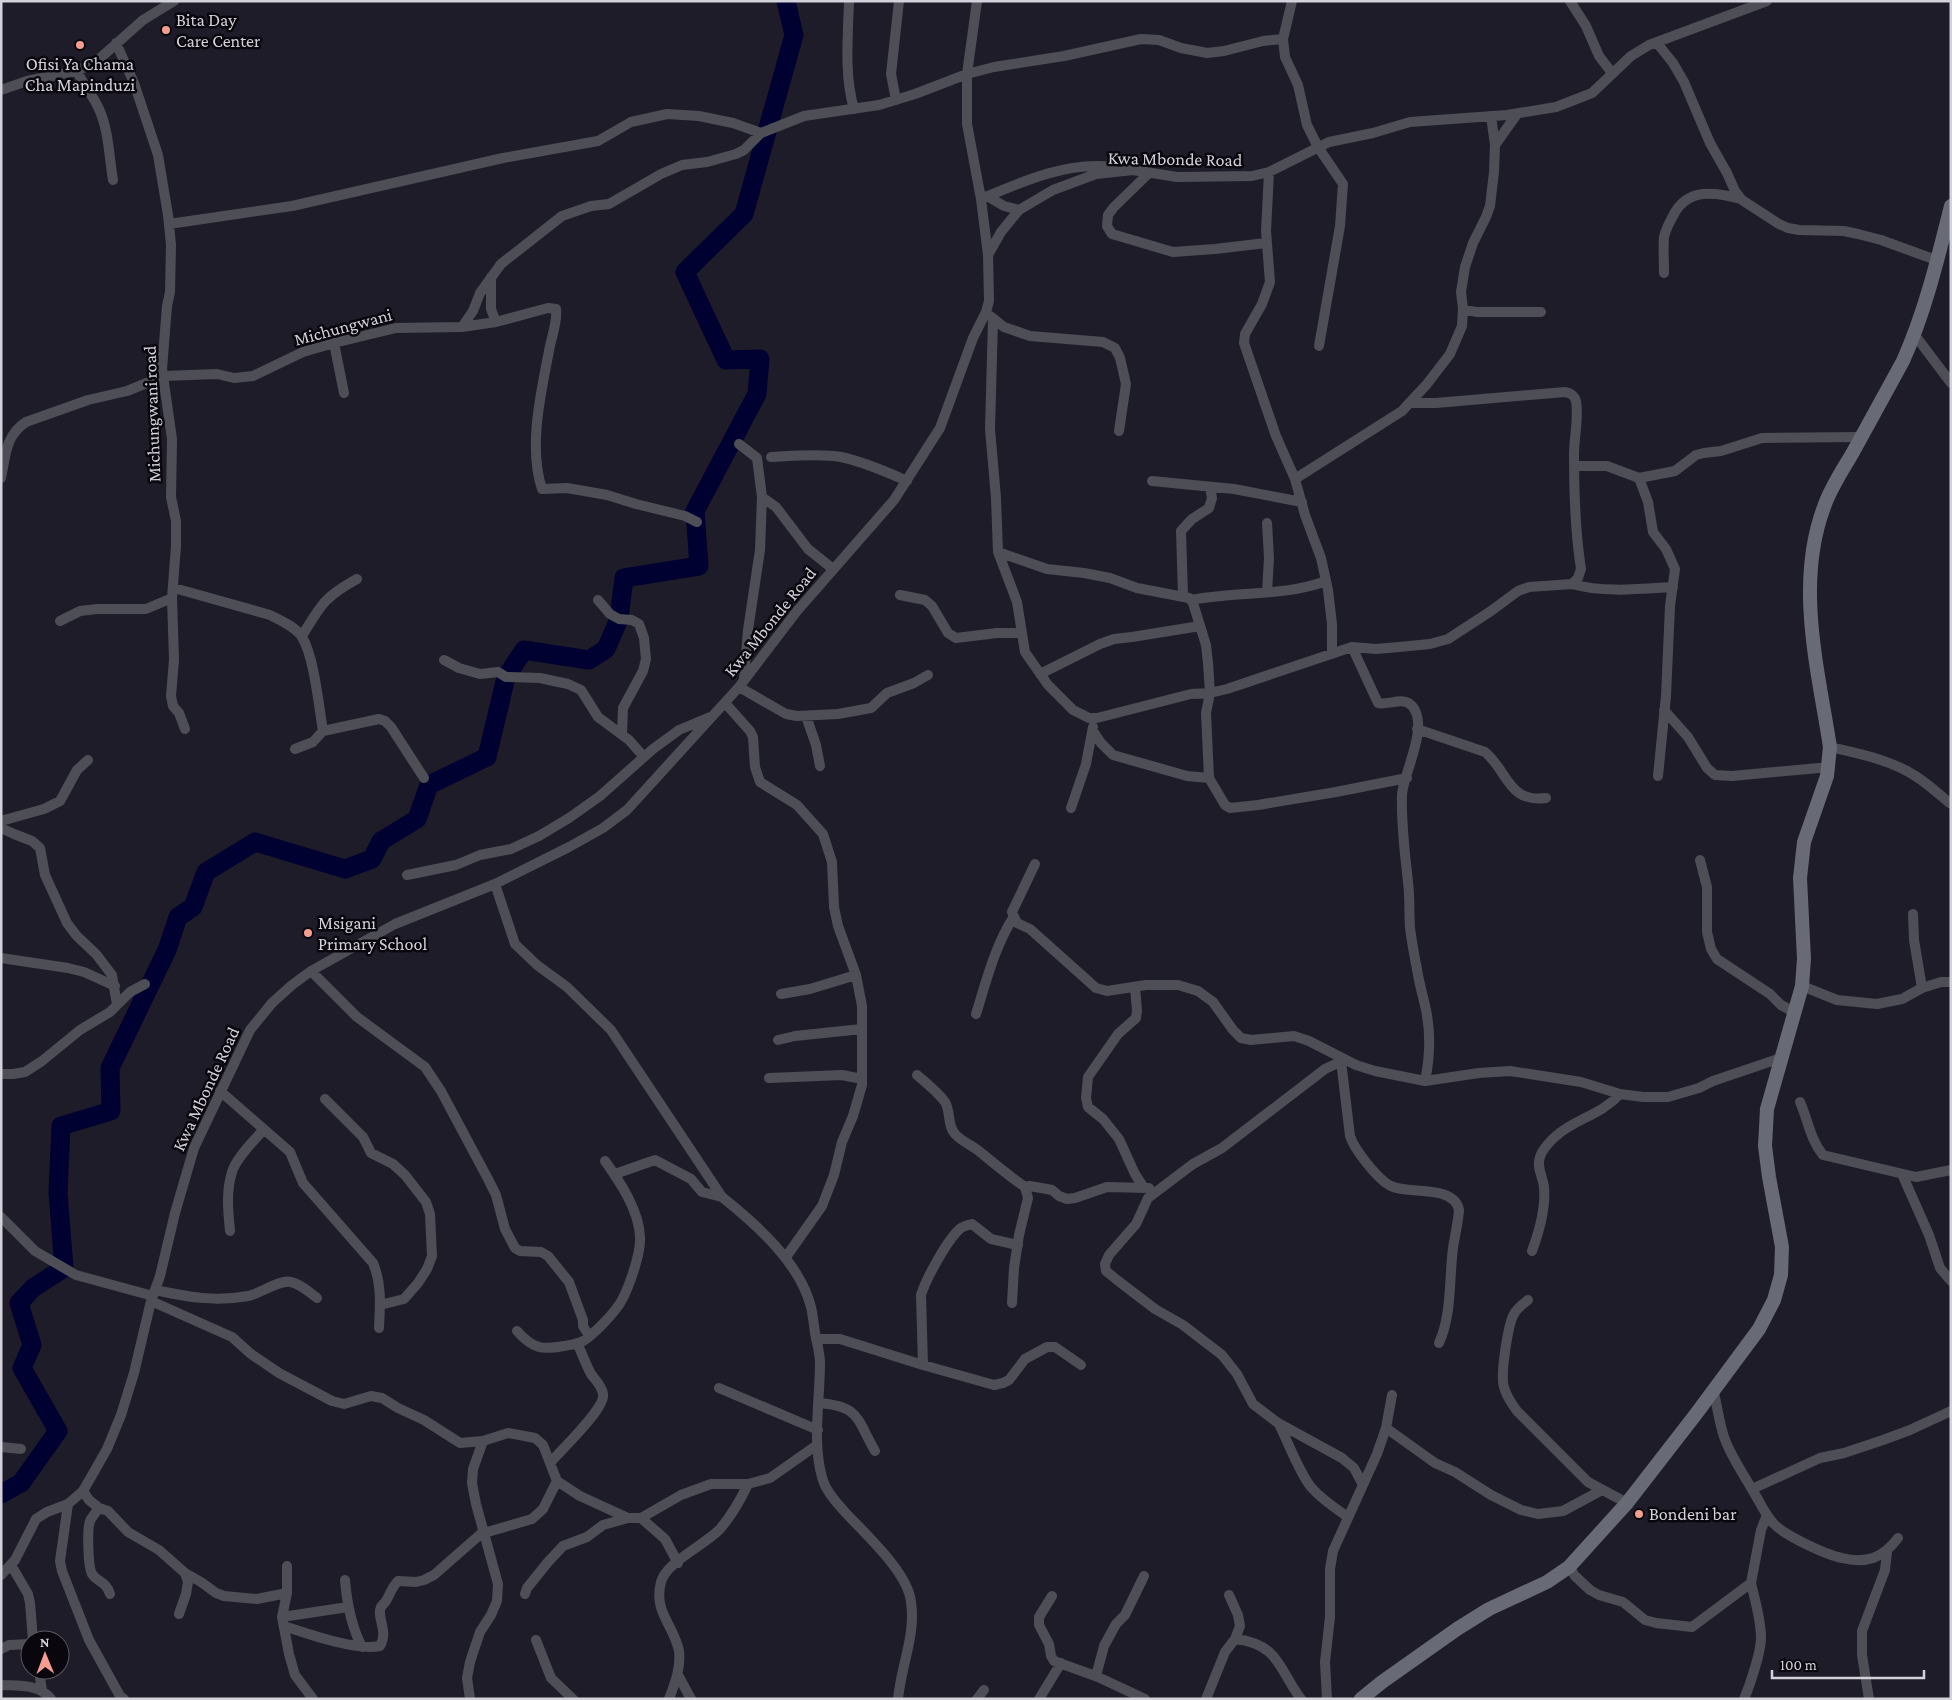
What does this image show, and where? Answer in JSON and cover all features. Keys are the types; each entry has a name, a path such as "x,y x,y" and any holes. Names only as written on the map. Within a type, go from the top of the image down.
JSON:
{"street":[{"path":"1,90 27,81 78,72 98,60 143,20 174,1"},
{"path":"850,1 848,42 850,96 854,109"},
{"path":"896,100 891,74 899,1"},
{"path":"977,1 967,74 967,124 984,198 988,255"},
{"path":"1292,1 1283,39 1285,57 1298,85 1307,125 1318,147 1342,180 1343,188 1340,226 1319,346"},
{"path":"1570,1 1586,26 1599,56 1612,73"},
{"name":"Kwa Mbonde Road","path":"1,1575 16,1560 36,1519 46,1512 68,1504 83,1491 107,1450 134,1374 175,1213 194,1148 250,1030 272,1003 311,971 395,924 494,884 569,847 603,828 627,810 725,703 797,611 894,500 940,428 970,346 989,316 988,255 1001,232 1019,210 1072,182 1096,174 1133,170 1177,177 1252,176 1269,172 1318,147 1342,138 1373,133 1410,122 1517,114 1556,108 1596,90 1631,56 1649,45 1767,1"},
{"path":"462,327 473,311 480,293 501,264 562,216 591,206 610,204 661,174 682,165 706,162 736,154 744,150 761,133 804,116 879,105 967,74 1146,39 1159,40 1180,48 1207,53 1224,51 1263,41 1283,39"},
{"name":"Michungwani road","path":"116,43 134,84 158,154 169,224 170,292 163,350 164,376 172,439 171,497 176,521 173,593 174,660 171,696 173,706 179,713 185,729"},
{"path":"1657,43 1673,63 1684,82 1710,143 1735,191 1742,200"},
{"path":"78,72 81,81 93,95 101,112 113,180"},
{"path":"1495,145 1517,114"},
{"path":"169,224 292,206 504,158 526,155 540,150 581,145 604,138 631,122 657,115 699,116 733,123 761,133"},
{"path":"1295,479 1402,411 1427,384 1450,354 1462,326 1461,292 1465,267 1490,206 1495,145 1491,116"},
{"path":"984,198 1031,179 1065,171 1092,166 1133,170"},
{"path":"1269,172 1266,244 1270,282 1262,304 1245,334 1244,343 1276,436 1295,479 1321,558 1332,624 1332,654"},
{"path":"1149,173 1108,215 1107,226 1112,234 1173,252 1215,250 1266,244"},
{"path":"1664,272 1664,245 1667,227 1675,211 1683,201 1694,195 1720,193 1742,200 1788,228 1844,231 1858,234 1881,240 1936,260"},
{"path":"984,198 1019,210"},
{"path":"1361,1699 1457,1629 1489,1609 1548,1582 1569,1567 1627,1502 1696,1414 1759,1329 1774,1300 1781,1275 1782,1247 1765,1146 1767,1109 1802,986 1804,959 1800,878 1804,842 1830,768 1830,747 1811,618 1809,584 1816,538 1824,507 1903,361 1914,334 1936,260 1946,244 1951,206"},
{"path":"491,277 491,308 496,322"},
{"name":"Michungwani","path":"1,478 8,442 15,431 26,422 88,400 127,391 164,376 217,374 234,378 253,376 304,352 396,328 462,327 496,322 548,308 556,309 557,312 539,401 536,430 538,472 542,489 567,488 607,495 685,516 697,522"},
{"path":"1463,309 1476,312 1540,312"},
{"path":"989,316 1010,330 1030,336 1103,342 1115,348 1120,358 1126,384 1120,431"},
{"path":"989,316 990,429 996,498 998,552 1017,602 1024,652 1040,674 1073,710 1082,716 1093,719 1191,694 1210,693 1352,647 1376,649 1430,644 1448,639 1491,612 1518,591 1538,586 1572,584 1606,589 1673,587"},
{"path":"1914,334 1951,383"},
{"path":"334,343 344,393"},
{"path":"1409,403 1443,403 1568,392 1575,399 1574,509 1581,569 1578,578 1572,584"},
{"path":"1574,466 1607,466 1639,478 1674,471 1696,456 1704,453 1721,451 1762,438 1861,437"},
{"path":"739,444 757,458 762,498 760,550 741,684 786,714 806,716 848,713 871,708 887,693 914,683 928,675"},
{"path":"771,458 839,456 877,467 906,481"},
{"path":"1639,478 1648,502 1654,532 1666,549 1675,569 1670,606 1658,776"},
{"path":"1152,481 1234,489 1302,502"},
{"path":"1210,487 1212,498 1209,508 1192,519 1181,531 1187,598 1200,626 1206,645 1210,693 1206,713 1209,778 1222,800 1230,808 1327,794 1407,778"},
{"path":"762,498 776,507 808,549 833,569"},
{"path":"1267,524 1269,558 1267,592"},
{"path":"998,552 1047,569 1110,578 1137,588 1187,598 1304,588 1326,581"},
{"path":"302,636 325,600 357,579"},
{"path":"60,621 80,612 97,609 146,609 173,593 270,615 282,621 302,636 315,683 323,731"},
{"path":"900,595 925,600 932,606 948,633 956,638 1020,632"},
{"path":"598,600 610,614 619,619 632,620 639,624 644,638 646,659 643,671 623,708 622,734"},
{"path":"1040,674 1114,638 1200,626"},
{"path":"1352,647 1378,703 1405,701 1414,707 1417,719 1417,744 1402,793 1403,846 1408,883 1410,928 1430,1041 1429,1063 1425,1081"},
{"path":"444,660 459,668 480,674 498,672 506,676 540,678 568,684 581,690 598,717 630,740 644,757"},
{"path":"725,703 753,737 755,767 760,782 797,805 823,834 832,862 834,906 838,926 856,975 862,1006 862,1078 853,1116 842,1142 834,1174 822,1206 786,1257"},
{"path":"1664,710 1688,738 1707,768 1715,774 1732,776 1830,768"},
{"path":"407,875 456,866 480,855 511,849 539,836 600,796 644,757 679,730 712,716"},
{"path":"806,716 816,745 820,766"},
{"path":"295,749 313,742 323,731 380,719 391,727 424,778"},
{"path":"1071,808 1086,764 1093,731 1093,719"},
{"path":"1417,729 1485,752 1492,757 1510,786 1527,798 1546,798"},
{"path":"1093,731 1101,743 1114,755 1187,776 1209,778"},
{"path":"1830,747 1870,756 1892,764 1916,776 1951,804"},
{"path":"1,821 44,809 60,801 77,770 88,760"},
{"path":"1,828 32,841 40,848 45,875 67,924 76,936 104,963 112,975 117,1005"},
{"path":"1700,860 1701,870 1707,887 1707,932 1711,949 1717,958 1770,994 1781,1005 1794,1012"},
{"path":"1035,864 1012,912 1013,918 1017,923 1030,929 1096,988 1107,991 1135,987 1178,985 1198,991 1213,1002 1241,1038 1250,1040 1294,1036 1309,1041 1342,1060 1375,1071 1425,1081 1479,1073 1510,1071 1581,1082 1620,1094 1643,1097 1681,1094 1781,1058"},
{"path":"494,884 515,944 537,965 567,987 611,1030 722,1197 740,1211 786,1257 800,1280 811,1306 820,1361 817,1445 822,1478 833,1499 892,1564 907,1584 911,1600 910,1644 902,1670 898,1699"},
{"path":"1913,914 1914,940 1922,988"},
{"path":"976,1014 999,946 1006,928 1013,918"},
{"path":"1,958 68,968 84,972 115,986"},
{"path":"311,971 358,1017 425,1067 441,1091 496,1195 505,1229 515,1248 520,1252 541,1252 548,1256 555,1264 569,1282 588,1336"},
{"path":"781,994 810,989 856,975"},
{"path":"1802,986 1837,1000 1877,1004 1902,999 1922,988 1941,982 1951,982"},
{"path":"1,1074 25,1072 42,1061 80,1030 110,1012 130,992 145,984"},
{"path":"1135,987 1136,1018 1118,1034 1088,1077 1086,1098 1088,1107 1103,1119 1119,1139 1135,1174 1144,1188"},
{"path":"778,1040 796,1036 862,1029"},
{"path":"1342,1060 1324,1069 1222,1148 1193,1164 1148,1198 1136,1224 1109,1254 1105,1264 1106,1272 1155,1309 1183,1325 1222,1355 1237,1374 1252,1404 1278,1423 1342,1458 1354,1468 1362,1485"},
{"path":"1342,1060 1350,1136 1357,1152 1390,1186 1436,1193 1451,1198 1458,1204 1451,1286 1444,1331 1439,1343"},
{"path":"769,1078 842,1075 862,1078"},
{"path":"917,1075 945,1102 950,1126 954,1134 979,1150 997,1167 1025,1187 1028,1198 1018,1245 1012,1303"},
{"path":"220,1091 290,1152 304,1183 373,1263 379,1282 379,1328"},
{"path":"1532,1251 1538,1236 1544,1196 1544,1187 1538,1166 1539,1158 1556,1136 1569,1127 1606,1108 1620,1094"},
{"path":"326,1099 363,1137 371,1153 393,1164 405,1175 426,1202 430,1214 432,1256 427,1269 404,1299 380,1305"},
{"path":"1800,1102 1807,1118 1810,1134 1823,1155 1916,1177 1951,1170"},
{"path":"230,1231 227,1203 232,1170 263,1130"},
{"path":"615,1174 655,1160 691,1179 702,1192 722,1197"},
{"path":"517,1332 524,1339 541,1349 577,1343 583,1341 618,1308 639,1256 640,1236 634,1214 615,1174 605,1161"},
{"path":"1902,1174 1918,1208 1940,1268 1951,1281"},
{"path":"1025,1187 1030,1186 1052,1190 1059,1196 1067,1199 1107,1188 1160,1188"},
{"path":"1,1217 35,1251 76,1275 153,1296 232,1337 251,1354 279,1373 332,1401 344,1404 371,1396 382,1398 424,1420 460,1444 483,1441 508,1433 535,1438 543,1445 557,1481 580,1496 628,1518"},
{"path":"923,1365 921,1295 924,1286 945,1249 960,1229 972,1224 991,1239 1018,1245"},
{"path":"153,1296 219,1300 250,1296 289,1281 297,1284 317,1298"},
{"path":"1528,1300 1513,1315 1504,1368 1503,1386 1517,1412 1580,1475 1602,1490 1627,1502"},
{"path":"816,1339 840,1339 994,1385 1002,1384 1009,1380 1025,1359 1047,1347 1055,1347 1081,1365"},
{"path":"550,1462 591,1419 603,1401 604,1395 601,1386 592,1376 577,1343"},
{"path":"719,1388 818,1430"},
{"path":"1713,1389 1724,1436 1732,1456 1767,1516 1775,1526 1791,1536 1847,1560 1863,1560 1882,1556 1898,1538"},
{"path":"1327,1699 1325,1662 1330,1617 1330,1569 1333,1551 1377,1454 1386,1428 1392,1395"},
{"path":"818,1403 837,1404 855,1414 861,1421 875,1451"},
{"path":"1752,1489 1820,1458 1844,1453 1883,1440 1951,1411"},
{"path":"1278,1423 1302,1475 1327,1502 1348,1517"},
{"path":"1386,1428 1435,1464 1455,1472 1491,1495 1521,1510 1538,1514 1563,1511 1602,1490"},
{"path":"470,1699 467,1678 470,1662 480,1632 497,1601 498,1592 496,1573 483,1533 472,1483 473,1469 483,1441"},
{"path":"525,1594 527,1588 563,1546 582,1539 603,1526 628,1518 641,1518 695,1488 711,1484 748,1484 770,1478 817,1445"},
{"path":"1,1447 21,1449"},
{"path":"283,1622 322,1638 362,1647 380,1646 384,1631 380,1617 380,1608 398,1581 416,1582 424,1580 434,1575 483,1533 532,1519 543,1509 557,1481"},
{"path":"669,1699 678,1675 679,1652 675,1637 659,1605 661,1582 668,1570 720,1529 736,1510 748,1484"},
{"path":"83,1491 99,1508 108,1512 128,1532 159,1550 185,1574 201,1582 216,1593 224,1596 257,1599 287,1593"},
{"path":"68,1504 60,1561 62,1571 89,1640 120,1696 124,1699"},
{"path":"99,1508 90,1522 88,1537 90,1567 92,1575 108,1587 110,1594"},
{"path":"1744,1699 1758,1655 1761,1638 1751,1583 1761,1530 1767,1516"},
{"path":"641,1518 665,1539 678,1562"},
{"path":"1869,1699 1862,1655 1862,1631 1885,1570 1887,1552"},
{"path":"11,1565 28,1594 32,1630"},
{"path":"287,1566 287,1593 283,1622 295,1675 313,1699"},
{"path":"1569,1567 1575,1576 1590,1590 1598,1595 1623,1602 1645,1620 1682,1627 1692,1627 1700,1622 1751,1583"},
{"path":"179,1614 188,1582 185,1574"},
{"path":"1096,1676 1104,1646 1116,1624 1125,1615 1144,1576"},
{"path":"345,1580 348,1607 354,1632 362,1647"},
{"path":"1206,1699 1225,1652 1236,1639 1240,1626 1238,1615 1229,1595"},
{"path":"1052,1596 1039,1617 1039,1625 1049,1644 1054,1661 1096,1676 1145,1699"},
{"path":"283,1622 348,1607"},
{"path":"1236,1639 1252,1641 1271,1652 1301,1699"},
{"path":"536,1640 551,1678 573,1699"},
{"path":"1,1649 9,1645 20,1644"},
{"path":"1039,1699 1061,1663"},
{"path":"678,1675 691,1699"},
{"path":"42,1680 46,1696"},
{"path":"1,1685 35,1688 46,1696"},
{"path":"976,1699 984,1690"}],"waterway":[{"path":"1,1494 21,1483 58,1431 22,1368 32,1345 19,1303 33,1288 64,1268 58,1193 61,1126 111,1111 110,1068 167,950 178,917 193,907 206,872 255,842 345,869 372,859 381,841 417,819 429,785 487,757 506,677 524,650 589,660 606,649 619,619 624,578 699,566 695,511 757,394 760,359 726,360 685,272 744,214 794,35 786,1"}],"place":[{"name":"Bita Day Care Center","path":"166,30"},
{"name":"Ofisi Ya Chama Cha Mapinduzi","path":"80,45"},
{"name":"Msigani Primary School","path":"308,933"},
{"name":"Bondeni bar","path":"1639,1514"}]}
